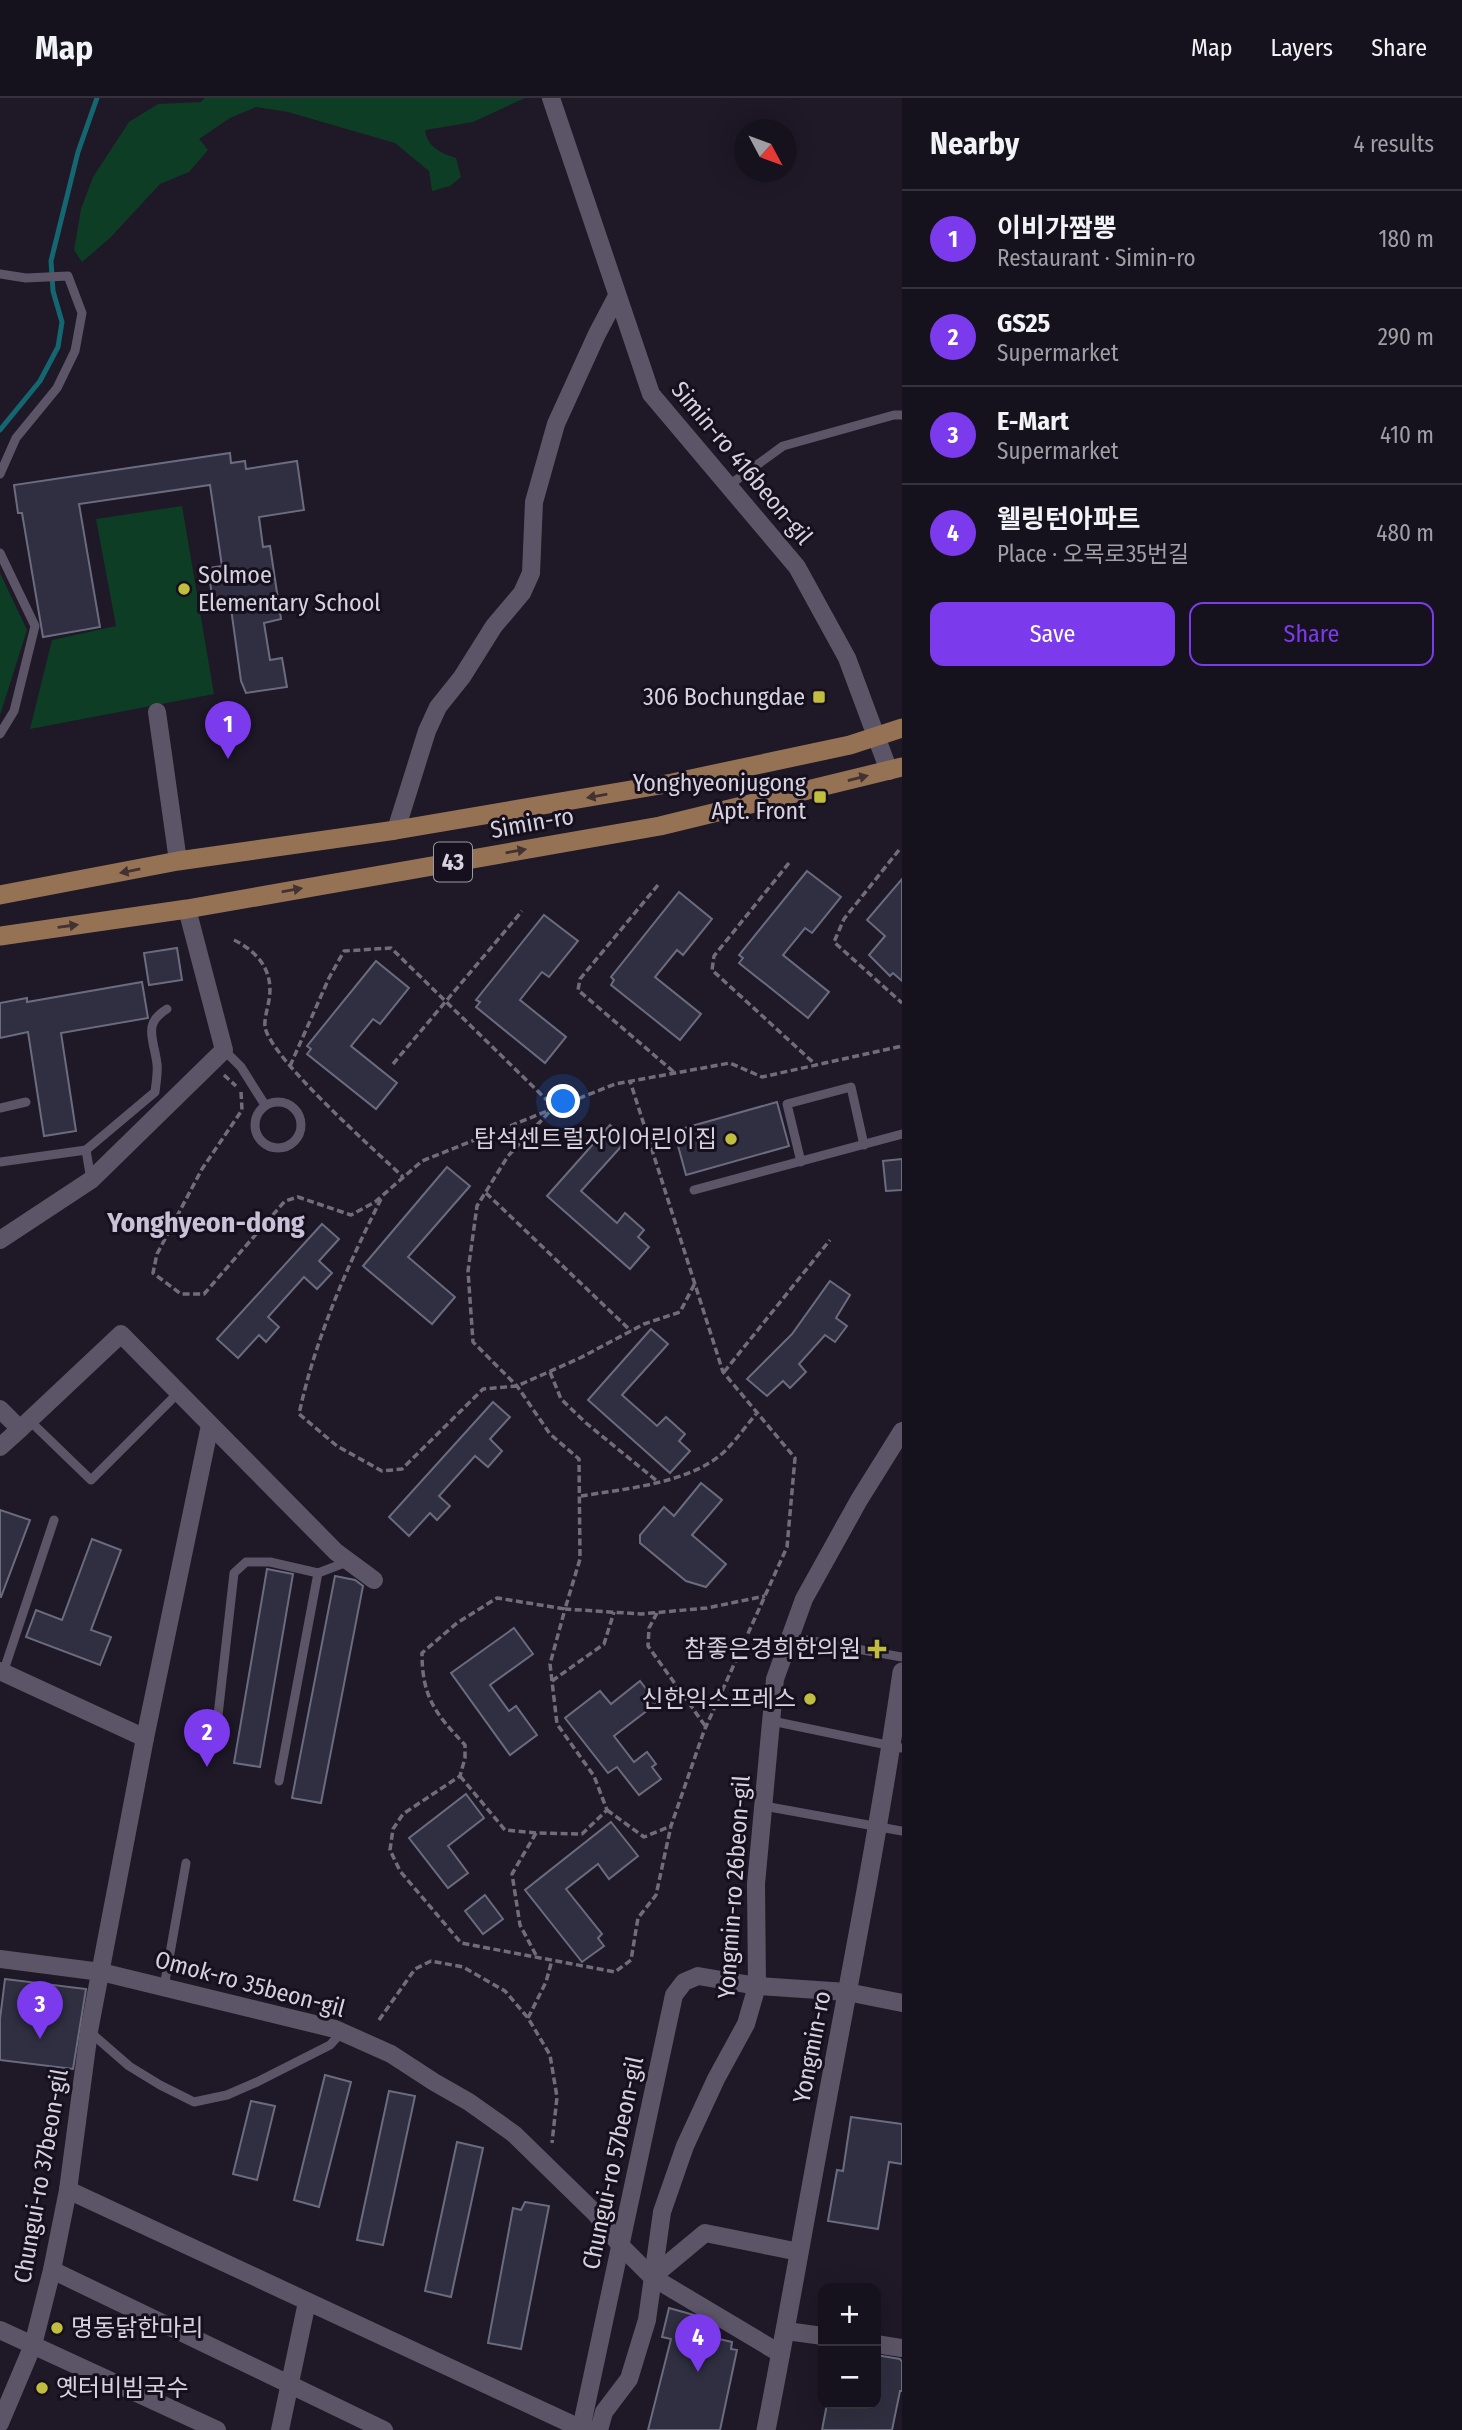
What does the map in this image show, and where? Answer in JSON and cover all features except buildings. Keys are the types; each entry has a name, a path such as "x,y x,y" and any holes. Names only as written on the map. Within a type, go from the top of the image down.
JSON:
{"main road":[{"name":"Simin-ro","path":"0,895 178,861 396,830 672,783 850,746 902,728"},
{"name":"Simin-ro","path":"0,936 187,909 660,826 895,769"}],"street":[{"name":"Simin-ro 416beon-gil","path":"551,98 651,394 797,567 847,657 876,737 895,769"},
{"path":"396,830 427,731 438,707 462,677 494,626 522,593 531,573 534,502 556,424 617,296"},
{"path":"157,712 178,861"},
{"path":"0,1240 90,1180 217,1056 187,909"},
{"path":"0,1447 121,1334 336,1552 374,1580"},
{"path":"0,1409 25,1425"},
{"name":"Chungui-ro 37beon-gil","path":"0,2424 33,2345 52,2270 68,2190 89,2031 145,1738 210,1426"},
{"name":"Yongmin-ro 26beon-gil","path":"600,2430 604,2412 629,2379 647,2320 663,2212 685,2147 716,2079 746,2024 757,1986 756,1884 775,1679 804,1599 859,1500 902,1431"},
{"name":"Yongmin-ro","path":"766,2430 877,1826 897,1747 902,1672"},
{"path":"1,1675 145,1738"},
{"name":"Omok-ro 35beon-gil","path":"0,1959 101,1972 163,1987 342,2032 391,2054 469,2102 514,2134 595,2213 620,2245 652,2277 781,2354"},
{"name":"Chungui-ro 57beon-gil","path":"583,2430 583,2415 674,1995 684,1982 698,1976 757,1986 848,1992 902,2003"},
{"path":"68,2190 583,2430"},
{"path":"652,2277 705,2233 799,2252"},
{"path":"52,2270 384,2430"},
{"path":"280,2430 307,2302"},
{"path":"0,2330 217,2430"},
{"path":"786,2331 818,2335"},
{"path":"881,2345 902,2348"}],"lane":[{"path":"0,274 26,278 68,276 82,313 75,351 57,388 16,438 0,474"},
{"path":"728,486 783,446 902,415"},
{"path":"0,553 35,626 14,711 0,734"},
{"path":"0,1162 86,1150 155,1092 157,1067 150,1030 156,1016 167,1009"},
{"path":"217,1056 241,1067 265,1105"},
{"path":"801,1161 787,1104 851,1087 864,1144"},
{"path":"0,1108 26,1102"},
{"path":"280,1102 287,1104 298,1114 301,1128 299,1135 288,1146 273,1148 259,1140 255,1133 256,1118 265,1105 280,1102"},
{"path":"694,1190 902,1135"},
{"path":"86,1150 90,1180"},
{"path":"25,1425 92,1480 178,1393"},
{"path":"1,1675 54,1520"},
{"path":"215,1742 234,1573 246,1562 270,1562 318,1573 349,1561"},
{"path":"279,1782 318,1573"},
{"path":"790,1637 902,1657"},
{"path":"772,1721 897,1747"},
{"path":"764,1805 902,1831"},
{"path":"163,1987 186,1863"},
{"path":"89,2031 129,2066 194,2102 227,2095 275,2074 330,2045 342,2032"}],"path":[{"path":"899,850 844,919 834,942 902,1003"},
{"path":"789,863 715,956 712,970 816,1065"},
{"path":"658,885 580,979 578,990 675,1073"},
{"path":"393,1064 522,911"},
{"path":"234,940 251,949 267,969 270,992 265,1026 280,1055 403,1177"},
{"path":"290,1066 329,978 344,951 391,948 554,1107"},
{"path":"217,1056 241,1090 242,1111 202,1169 157,1254 153,1273 181,1294 204,1294 285,1202 298,1197 351,1215 375,1202 422,1161 615,1084 730,1063 762,1077 902,1046"},
{"path":"630,1081 723,1372 795,1458 787,1547 706,1727 671,1826 656,1895 638,1918 631,1960 615,1972 461,1942 400,1871 390,1850 393,1829 403,1814 460,1776 465,1758 465,1745 436,1715 422,1675 422,1653 457,1623 496,1598 565,1609 657,1613 707,1608 765,1595"},
{"path":"554,1107 508,1156 477,1206 468,1271 473,1342 517,1387 550,1434 579,1459 580,1559 550,1664 556,1724 594,1776 607,1810 644,1837 671,1826"},
{"path":"485,1192 631,1331"},
{"path":"383,1195 350,1261 306,1382 299,1414 337,1446 382,1471 402,1469 483,1389 517,1387 644,1324 680,1312 695,1283"},
{"path":"723,1372 830,1240"},
{"path":"550,1372 561,1399 658,1482"},
{"path":"581,1496 658,1482 693,1471 723,1453 756,1414"},
{"path":"552,1681 604,1644 614,1612"},
{"path":"657,1613 649,1628 648,1646 706,1727"},
{"path":"460,1776 505,1829 582,1834 607,1810"},
{"path":"536,1833 512,1874 520,1925 537,1957"},
{"path":"527,2018 546,1982 552,1960"},
{"path":"379,2020 415,1969 431,1961 463,1967 505,1991 527,2018 550,2055 557,2097 552,2143"}],"green space":[{"path":"205,98 525,98 473,122 425,130 432,145 456,158 461,177 450,186 432,191 429,171 395,143 288,112 256,107 230,118 199,139 208,150 189,172 160,184 110,238 82,262 74,250 81,209 93,177 129,122 158,104 201,102"},
{"path":"182,506 214,694 30,729 52,640 116,626 96,519"},
{"path":"0,573 27,630 0,715"}],"waterway":[{"path":"0,430 40,381 58,347 62,322 53,291 51,261 78,152 97,98"}],"place":[{"name":"Solmoe Elementary School","path":"184,589"},
{"name":"306 Bochungdae","path":"819,697"},
{"name":"이비가짬뽕","path":"228,759"},
{"name":"Yonghyeonjugong Apt. Front","path":"820,797"},
{"name":"탑석센트럴자이어린이집","path":"731,1139"},
{"name":"참좋은경희한의원","path":"877,1649"},
{"name":"신한익스프레스","path":"810,1699"},
{"name":"GS25","path":"207,1767"},
{"name":"E-Mart","path":"40,2039"},
{"name":"명동닭한마리","path":"57,2328"},
{"name":"웰링턴아파트","path":"698,2372"},
{"name":"옛터비빔국수","path":"42,2388"}],"district":[{"name":"Yonghyeon-dong","path":"206,1222"}]}
